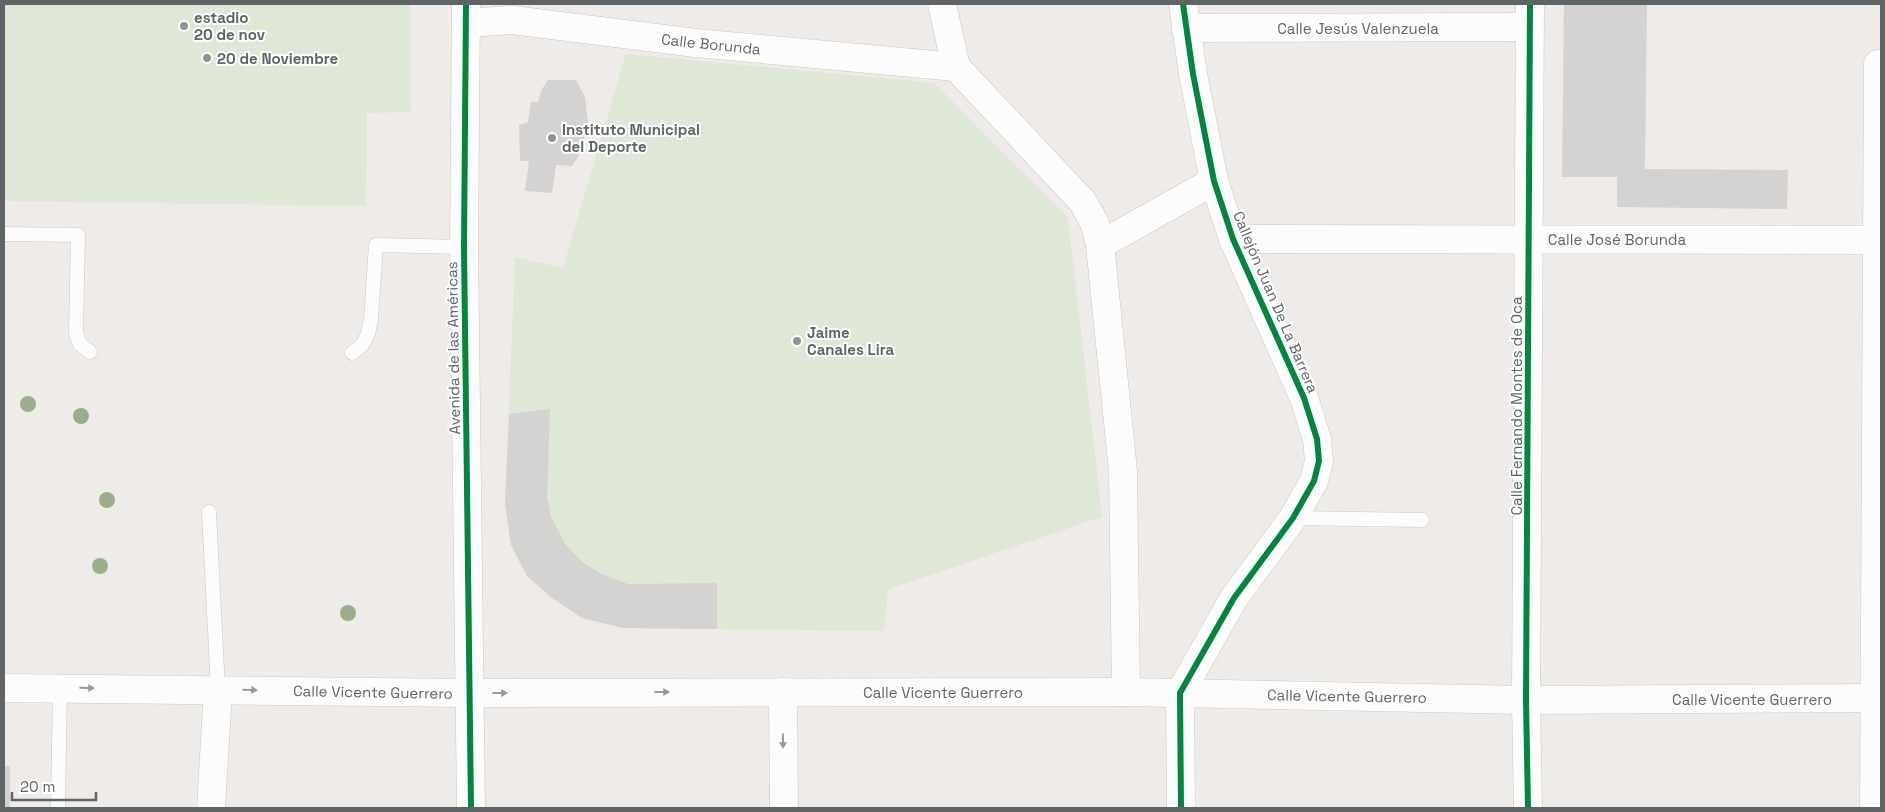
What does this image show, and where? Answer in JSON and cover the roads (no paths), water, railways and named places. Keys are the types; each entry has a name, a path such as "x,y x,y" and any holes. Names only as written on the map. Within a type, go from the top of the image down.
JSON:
{"street":[{"path":"942,4 956,67 1083,202 1095,224 1100,245 1122,471 1126,692"},
{"name":"Calle Borunda","path":"466,13 696,43 956,67"},
{"name":"Avenida de las Américas","path":"466,13 464,247 471,808"},
{"name":"Calle Jesús Valenzuela","path":"1185,16 1530,15"},
{"name":"Calle Fernando Montes de Oca","path":"1528,808 1526,700 1530,15"},
{"name":"Callejón Juan De La Barrera","path":"1180,693 1234,598 1293,518 1314,481 1319,461 1317,438 1304,398 1233,239 1214,181 1193,74 1185,16"},
{"path":"1876,805 1878,64"},
{"path":"1100,245 1214,181"},
{"name":"Calle José Borunda","path":"1233,239 1879,240"},
{"name":"Calle Vicente Guerrero","path":"4,688 470,693 1126,692 1526,700 1877,698"},
{"path":"212,808 218,690"},
{"path":"783,692 784,808"},
{"path":"1180,693 1180,808"}],"lane":[{"path":"4,234 78,235 76,333 80,344 90,352"},
{"path":"352,353 362,345 368,334 371,319 376,246 464,247"},
{"path":"209,512 218,690"},
{"path":"1293,518 1422,520"},
{"path":"58,808 60,688"}],"place":[{"name":"estadio 20 de nov","path":"184,26"},
{"name":"20 de Noviembre","path":"207,58"},
{"name":"Instituto Municipal del Deporte","path":"552,138"},
{"name":"Jaime Canales Lira","path":"797,341"}]}
